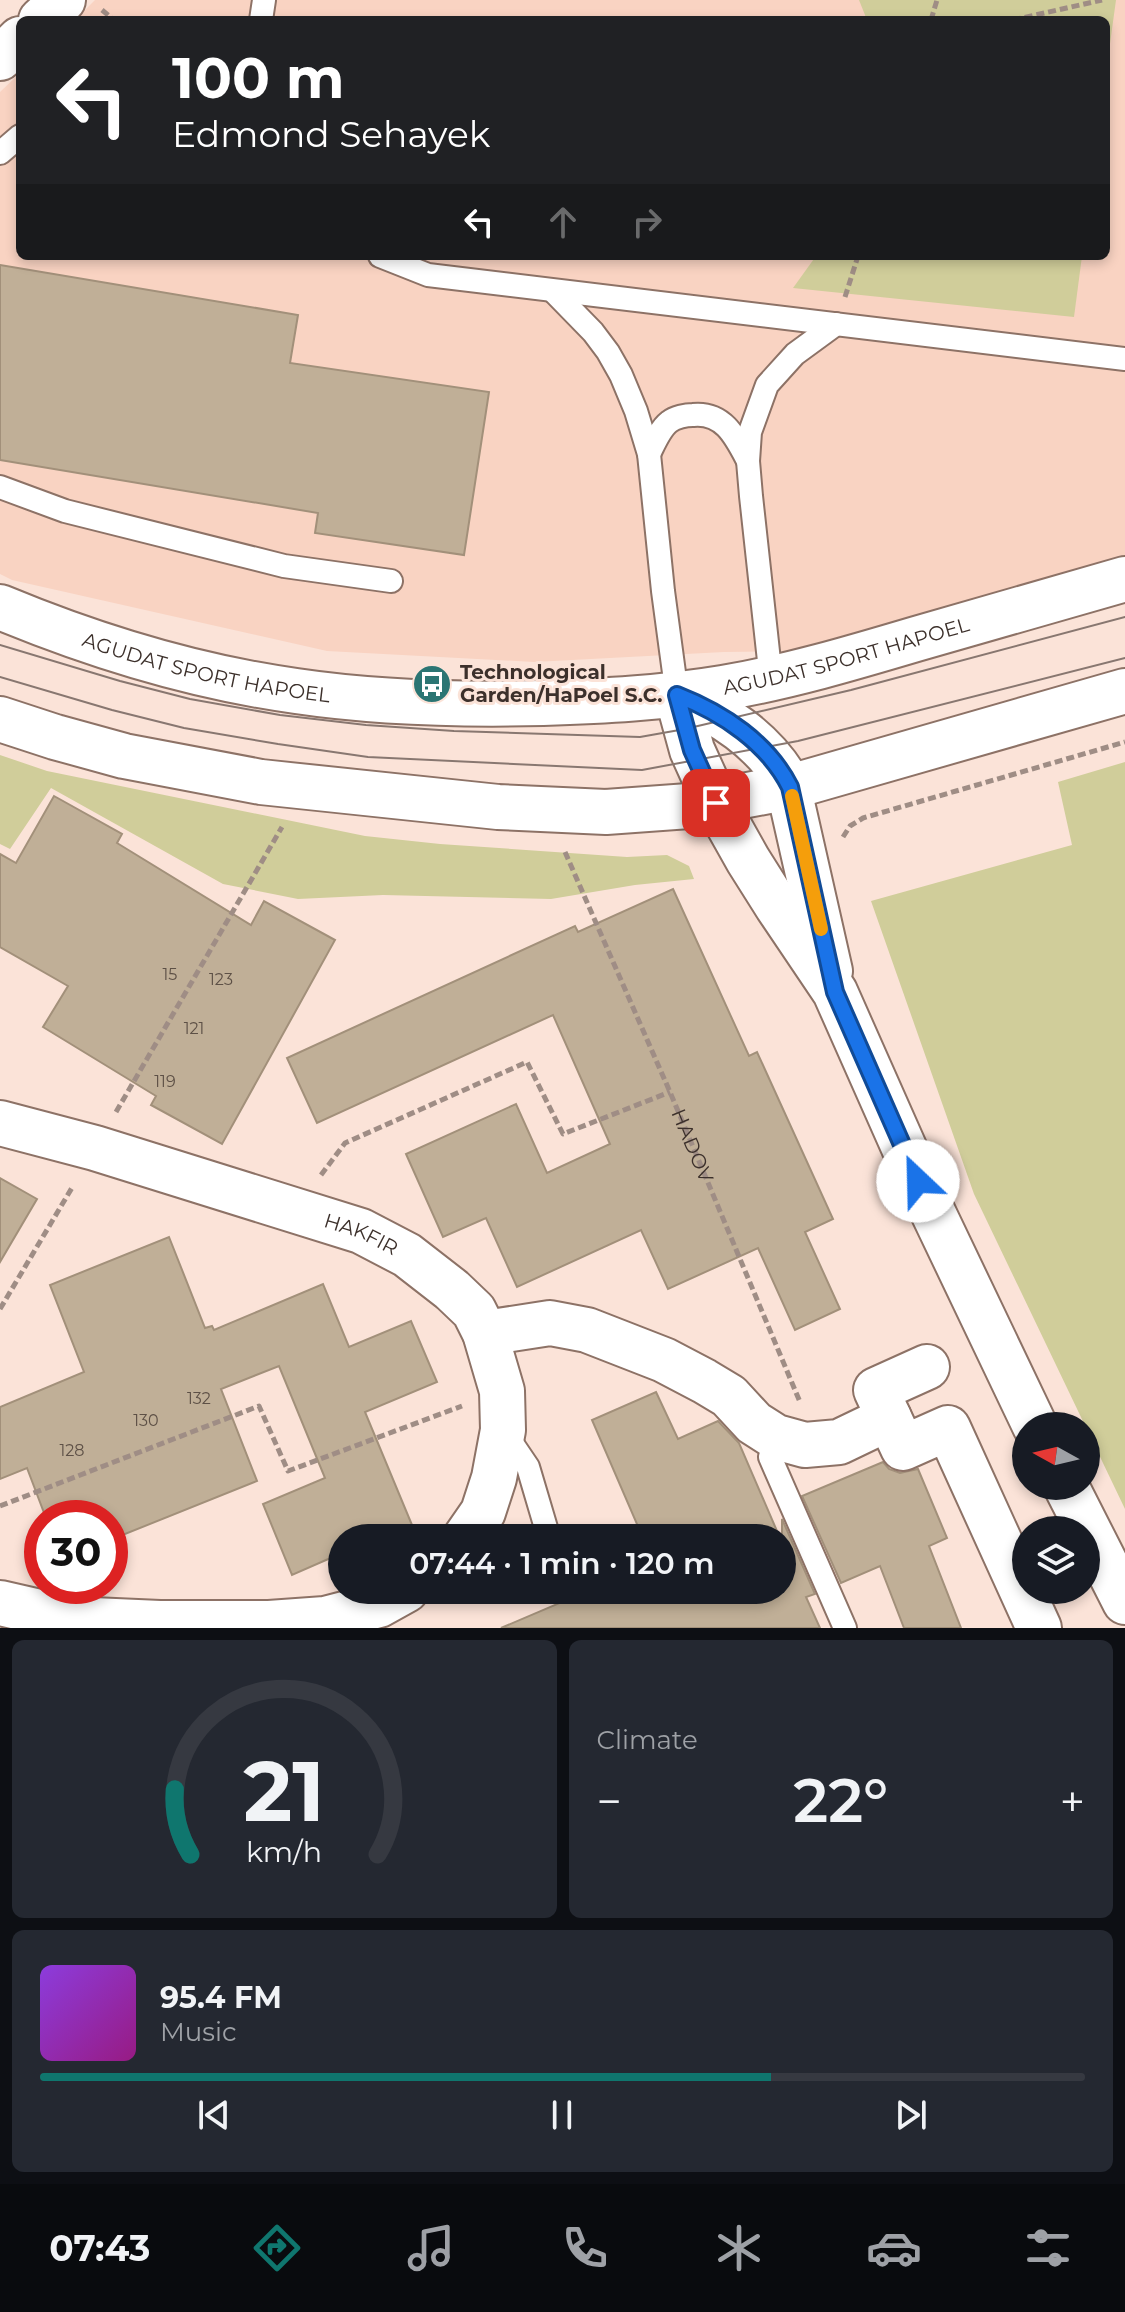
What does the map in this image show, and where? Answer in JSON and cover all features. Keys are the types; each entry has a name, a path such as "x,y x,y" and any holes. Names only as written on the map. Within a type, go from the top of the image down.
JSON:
{"street":[{"path":"52,16 82,5"},
{"path":"0,58 16,43"},
{"name":"AGUDAT SPORT HAPOEL","path":"0,607 120,650 197,671 294,691 387,701 473,704 596,701 677,695 771,679 1125,579"},
{"path":"0,719 124,756 233,778 317,790 498,807 642,810 716,803 790,787 1125,691"},
{"path":"677,695 726,720 753,740 772,758 790,787 835,992"},
{"path":"677,695 692,750 716,803 755,872 835,992 929,1204 1028,1412"},
{"name":"HAKFIR","path":"0,1123 95,1148 361,1231 407,1255 452,1290 474,1311 485,1333 502,1410 494,1478 483,1512 475,1524"},
{"path":"485,1333 550,1323 587,1330 664,1360 704,1381 729,1396 754,1423 776,1437 805,1445 839,1442 889,1418"},
{"path":"927,1367 876,1390 903,1448 948,1428 1039,1628"},
{"path":"1073,1500 1125,1602"},
{"path":"0,1603 70,1619 269,1623 325,1619 381,1604"}],"lane":[{"path":"390,260 428,275 1125,359"},
{"path":"553,291 608,352 636,411 649,454 677,695"},
{"path":"771,679 748,461 750,432 767,385 795,354 836,324"},
{"path":"649,454 669,422 684,415 702,414 721,421 734,434 748,461"},
{"path":"0,487 65,511 284,566 391,581"},
{"path":"502,1410 528,1467 545,1524"},
{"path":"776,1437 770,1457 845,1628"}],"path":[{"path":"1031,16 1102,0"},
{"path":"82,5 105,16"},
{"path":"844,301 857,260"},
{"path":"841,845 850,826 863,818 1125,742"},
{"path":"0,1309 290,814"},
{"name":"HADOV","path":"563,847 819,1446"},
{"path":"295,1210 345,1143 527,1062 563,1134 670,1092"},
{"path":"0,1506 259,1406 288,1471 502,1410"}],"shaded area":[{"path":"95,0 1125,0 1125,562 808,651 534,662 327,651 12,580 0,574 0,92 16,77 16,260 1110,260 1110,16 79,16"},
{"path":"859,0 1116,0 1110,44 1110,16 865,16"},
{"path":"813,260 1081,260 1074,317 793,288"},
{"path":"0,755 47,771 365,836 627,857 667,855 689,866 694,879 551,899 383,895 298,899 223,884 51,788 10,849 0,844"},
{"path":"1125,762 1125,1509 1100,1457 1100,1412 1079,1412 974,1194 871,901 1072,845 1058,782"}],"building":[{"path":"0,265 298,315 290,363 489,392 464,555 315,533 318,513 0,460"},
{"path":"54,796 122,834 117,843 251,925 264,901 335,940 222,1144 151,1105 156,1096 43,1027 68,986 0,947 0,854 16,863"},
{"path":"673,889 749,1056 757,1052 833,1219 805,1232 840,1309 795,1330 758,1248 668,1289 641,1230 517,1287 486,1218 443,1237 406,1154 516,1104 547,1173 610,1144 553,1015 317,1123 287,1058 575,926 578,932"},
{"path":"0,1178 37,1199 0,1262"},
{"path":"169,1237 205,1328 212,1326 214,1330 323,1284 349,1347 411,1321 437,1382 365,1412 412,1524 328,1524 328,1559 292,1575 263,1504 325,1478 279,1366 221,1389 257,1481 128,1533 128,1500 39,1500 27,1468 0,1479 0,1407 84,1372 50,1285"},
{"path":"656,1392 678,1439 718,1421 739,1443 774,1524 637,1524 592,1420"},
{"path":"883,1462 889,1469 900,1473 918,1469 947,1538 929,1546 961,1628 904,1628 880,1566 841,1583 802,1496"},
{"path":"796,1551 815,1594 806,1597 820,1628 501,1628 557,1604 796,1604"}],"tram line":[{"path":"0,645 190,699 280,715 454,731 640,737 851,690 1125,617"},
{"path":"0,677 184,728 278,744 368,757 642,770 798,741 1125,658"}],"slow traffic":[{"path":"792,796 821,929"}],"place":[{"name":"Technological Garden/HaPoel S.C.","path":"432,684"}],"route":[{"path":"716,803 692,750 677,695 726,720 753,740 772,758 790,787 835,992 918,1181"}]}
